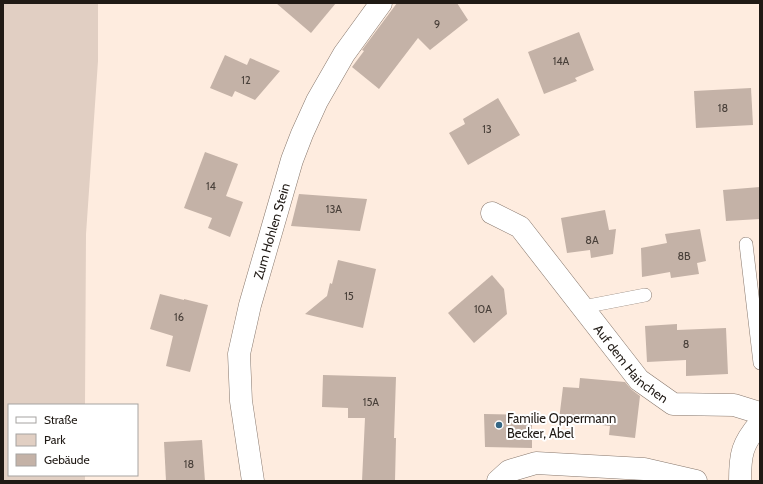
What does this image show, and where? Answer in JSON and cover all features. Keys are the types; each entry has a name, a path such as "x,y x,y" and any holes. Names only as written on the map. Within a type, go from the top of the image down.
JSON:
{"street":[{"name":"Zum Hohlen Stein","path":"254,481 241,401 239,354 250,305 292,160 302,134 317,101 344,54 381,3"},
{"name":"Auf dem Hainchen","path":"492,213 520,227 639,380 672,404 734,405 760,413"},
{"path":"740,481 741,454 748,438 760,423"},
{"path":"498,481 509,471 536,463 644,469 696,481"}],"lane":[{"path":"746,244 760,362"},
{"name":"Auf dem Hainchen","path":"583,307 645,295"}],"green space":[{"path":"3,3 98,3 98,61 86,234 85,404 8,404 8,476 85,476 85,481 3,481"}],"building":[{"path":"276,3 336,3 311,33"},
{"path":"397,3 457,3 468,20 430,50 418,38 379,89 352,67 364,51 362,50"},
{"path":"579,32 594,70 575,78 577,81 544,94 528,52"},
{"path":"225,55 247,65 250,58 280,71 255,100 235,91 232,97 210,88"},
{"path":"751,88 753,125 696,128 694,91"},
{"path":"498,98 520,135 468,165 449,133 465,124 463,119"},
{"path":"205,152 238,164 226,196 243,202 230,237 208,228 212,218 184,208"},
{"path":"760,187 760,219 726,221 723,190"},
{"path":"299,194 367,199 360,231 291,226"},
{"path":"605,210 609,230 616,229 613,254 591,258 590,250 567,253 561,218"},
{"path":"700,229 706,261 697,263 699,274 671,278 670,272 642,277 641,248 667,243 665,234"},
{"path":"338,260 376,269 363,328 305,314 327,296 330,283 332,284"},
{"path":"492,275 504,289 507,314 474,343 448,313"},
{"path":"160,294 208,305 190,372 166,366 173,336 150,329"},
{"path":"677,324 677,330 726,328 728,374 686,376 686,360 647,362 645,326"},
{"path":"323,375 396,377 394,438 396,438 395,481 362,481 365,418 348,418 348,408 322,407"},
{"path":"580,378 625,382 640,396 635,438 609,435 610,426 559,420 563,387 579,388"},
{"name":"Familie Oppermann Becker, Abel","path":"484,414 532,415 532,448 485,447"},
{"path":"202,440 205,481 166,481 164,442"}],"place":[{"name":"Familie Oppermann Becker, Abel","path":"499,425"}]}
